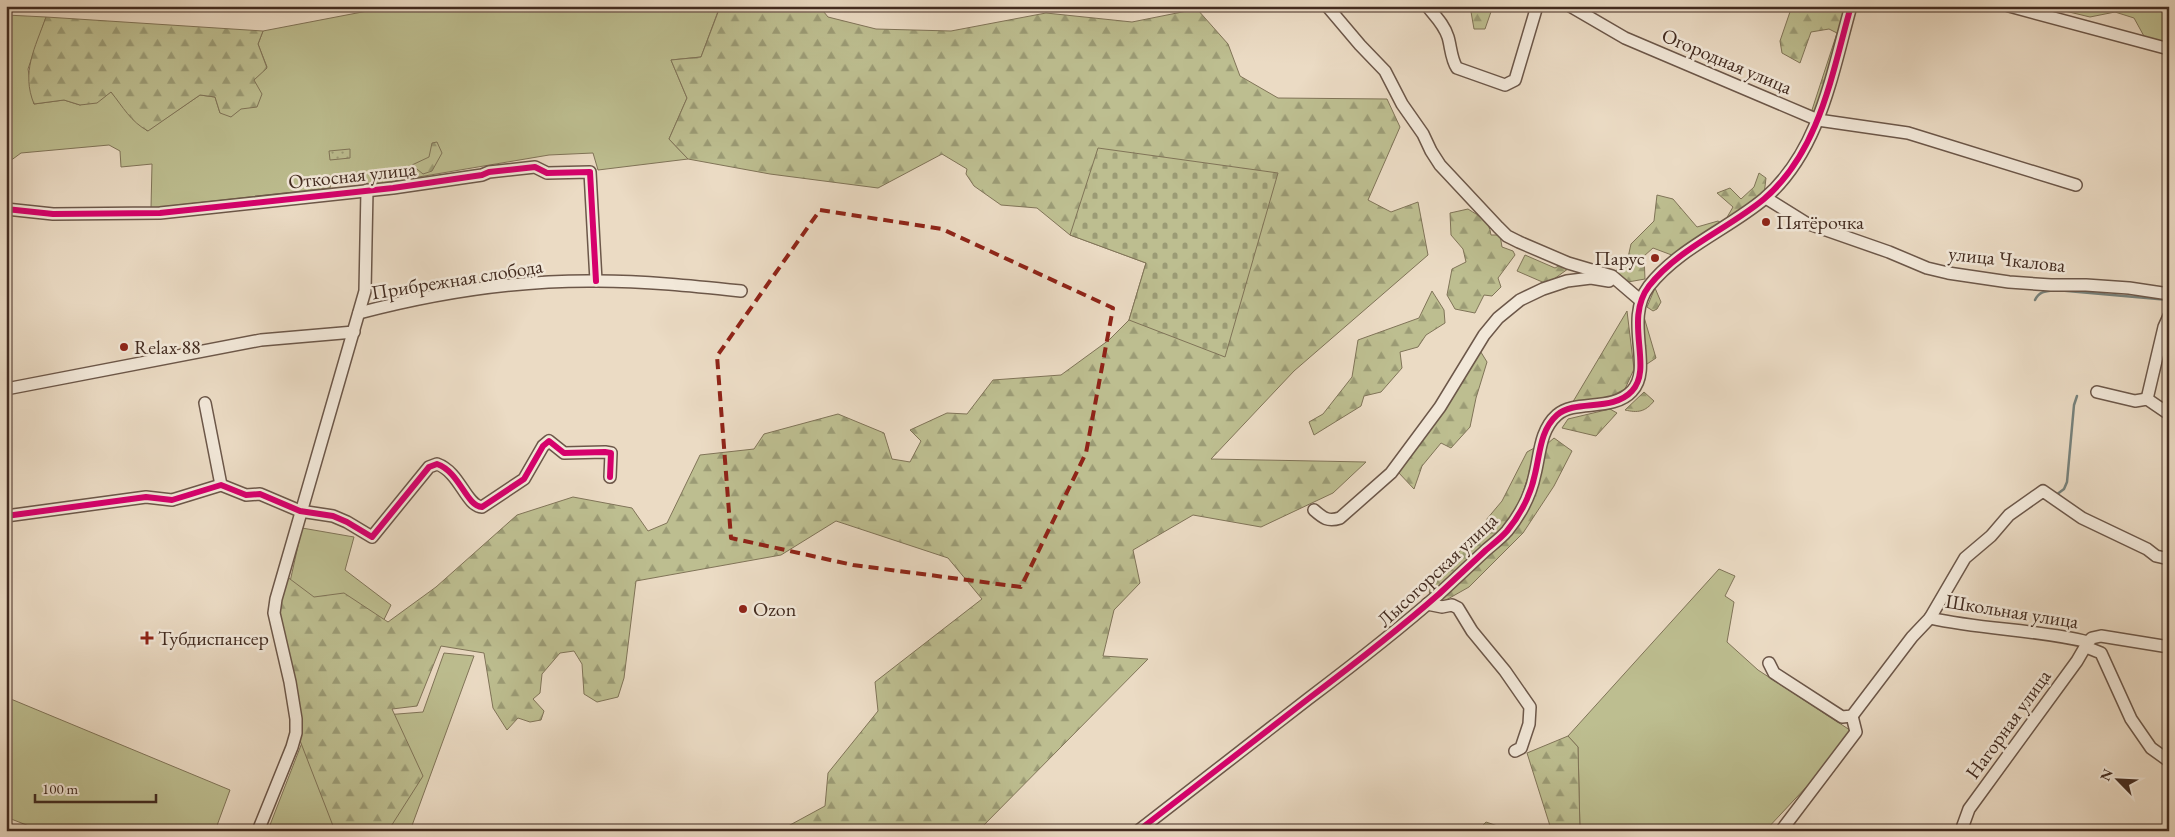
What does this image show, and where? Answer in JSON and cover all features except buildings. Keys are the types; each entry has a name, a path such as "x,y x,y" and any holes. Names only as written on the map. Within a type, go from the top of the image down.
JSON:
{"street":[{"path":"1328,6 1360,45 1385,71 1402,104 1423,134 1440,165 1507,236 1568,263 1611,276 1640,300"},
{"path":"1427,6 1441,22 1448,35 1454,64 1457,68 1505,85 1515,80 1537,6"},
{"name":"Огородная улица","path":"1570,6 1625,38 1818,120 1908,134 2076,185"},
{"name":"Лысогорская улица","path":"1138,831 1406,624 1507,532 1524,504 1535,476 1540,444 1549,425 1558,414 1573,407 1591,407 1622,399 1633,390 1641,373 1637,324 1640,300 1649,285 1669,265 1766,198 1796,163 1818,120 1851,6"},
{"path":"2009,6 2169,49"},
{"name":"Откосная улица","path":"6,209 53,214 160,213 393,188 535,166 547,173 590,172 596,281"},
{"path":"258,831 296,733 296,719 290,682 274,613 276,599 365,291 367,190"},
{"name":"улица Чкалова","path":"1766,198 1806,223 1890,252 1927,268 1956,275 2051,285 2129,288 2169,294"},
{"path":"1314,510 1324,518 1332,520 1340,518 1391,473 1440,407 1484,335 1498,318 1520,300 1543,289 1567,281 1591,278 1606,281 1611,276"},
{"name":"Прибрежная слобода","path":"359,313 402,302 513,285 596,281 670,284 741,291"},
{"path":"2147,400 2164,327 2169,316"},
{"path":"6,389 261,340 354,332"},
{"path":"2097,392 2135,401 2147,400 2169,414"},
{"path":"205,403 221,485"},
{"path":"6,516 146,497 172,500 221,485 246,495 260,494 300,511 333,516 372,537 429,466 437,464 451,471 471,501 476,506 482,507 524,479 543,446 549,442 564,453 611,453 610,477"},
{"name":"Школьная улица","path":"2169,559 2156,556 2147,549 2082,518 2043,490 2009,515 1991,536 1965,558 1930,618 1963,625 2057,634 2087,644 2102,653 2131,718 2151,748 2169,761"},
{"path":"1427,604 1442,607 1452,605 1458,608 1472,631 1505,671 1530,707 1530,724 1521,748 1515,751"},
{"path":"1769,663 1774,673 1842,717 1852,716 1912,637 1930,618"},
{"name":"Школьная улица","path":"2087,644 2092,638 2101,636 2169,646"},
{"name":"Нагорная улица","path":"1961,830 1969,809 2087,644"},
{"path":"1781,831 1856,732 1852,716"}],"highlighted area":[{"path":"820,210 942,229 1113,308 1086,453 1021,587 853,565 731,538 717,356"}],"green space":[{"path":"403,6 720,6 701,57 671,60 687,98 669,139 688,159 598,170 593,153 549,155 371,185 361,180 331,182 330,188 151,208 152,164 121,167 120,151 109,145 21,153 6,164 6,15 46,17 28,69 34,104 64,100 80,105 111,92 147,131 200,95 215,97 220,113 267,67 258,44 263,31 383,8"},
{"path":"819,6 828,17 876,29 951,31 1046,13 1132,22 1197,9 1228,44 1240,76 1278,98 1387,99 1400,127 1368,200 1391,212 1418,202 1428,255 1294,371 1211,459 1366,462 1333,493 1261,527 1193,515 1133,550 1140,583 1114,610 1103,656 1148,659 978,831 779,831 825,806 828,773 878,711 875,682 982,599 948,558 836,521 781,555 636,581 624,678 618,697 597,702 584,694 582,664 574,651 560,653 542,674 540,693 533,699 544,711 541,720 530,722 518,718 507,730 493,708 484,653 441,646 417,706 392,709 423,776 388,831 335,831 299,738 278,610 286,576 314,597 344,593 388,622 436,587 517,515 573,497 632,508 648,531 667,523 700,455 754,449 764,434 838,414 884,433 892,459 910,462 921,441 910,430 947,413 967,414 993,380 1061,375 1109,340 1129,320 1146,263 1070,235 1037,208 1001,205 974,186 966,174 967,169 942,154 878,188 770,174 688,159 669,139 687,98 671,60 701,57 720,7"},
{"path":"1470,6 1493,6 1485,29 1474,29"},
{"path":"1792,6 1845,6 1840,35 1816,113 1811,113 1837,33 1829,29 1811,32 1800,63 1782,53 1780,41"},
{"path":"2044,6 2169,6 2169,44 2145,38 2134,18 2115,12 2090,17"},
{"path":"46,17 263,31 258,44 267,68 254,80 262,94 257,107 241,109 231,117 220,113 215,97 200,95 148,131 132,119 111,92 97,103 80,105 64,100 34,104 30,92 29,71 34,50"},
{"path":"437,142 442,153 432,171 423,174 412,165 429,157 432,143"},
{"path":"1098,148 1278,173 1225,357 1129,320 1146,263 1070,235"},
{"path":"350,149 350,158 330,160 329,151"},
{"path":"405,169 406,177 381,180 380,170"},
{"path":"1759,173 1766,178 1764,195 1730,221 1726,219 1733,207 1717,193 1730,188 1741,199 1754,187"},
{"path":"1657,195 1673,199 1697,227 1718,221 1723,224 1677,257 1653,248 1644,256 1645,279 1628,282 1614,272 1627,262 1631,244 1654,221"},
{"path":"1468,209 1486,222 1491,235 1500,235 1502,247 1513,251 1515,255 1498,278 1501,287 1492,296 1484,295 1475,313 1455,309 1447,295 1452,269 1466,262 1463,249 1451,235 1450,213"},
{"path":"1525,255 1555,268 1564,263 1572,266 1547,284 1517,271"},
{"path":"1655,288 1661,302 1657,309 1653,311 1647,307"},
{"path":"1432,291 1444,310 1445,323 1426,335 1418,347 1400,352 1402,368 1381,392 1364,396 1361,406 1314,435 1309,422 1323,414 1352,377 1358,340 1419,318"},
{"path":"1627,311 1634,369 1625,389 1609,397 1571,405"},
{"path":"1644,317 1656,358 1644,366 1641,329"},
{"path":"1479,349 1487,362 1476,398 1470,427 1451,448 1441,443 1422,466 1414,489 1398,472"},
{"path":"1644,392 1654,401 1651,405 1641,411 1625,410"},
{"path":"1610,409 1617,413 1596,436 1562,428 1568,419"},
{"path":"1554,438 1572,451 1554,486 1523,533 1469,587 1439,604 1438,598 1519,522 1538,479 1547,444"},
{"path":"1536,447 1520,501 1504,529 1430,598 1429,588 1502,501 1527,452"},
{"path":"302,528 354,537 345,570 391,605 378,632 385,715 423,712 444,653 474,656 410,831 283,831 270,825 303,740 283,613"},
{"path":"1719,569 1735,576 1725,596 1734,602 1727,642 1758,670 1856,734 1765,831 1580,831 1578,747 1568,736"},
{"path":"6,697 230,790 215,831 42,831 6,817"},
{"path":"1568,736 1578,747 1580,831 1550,831 1551,829 1527,753"},
{"path":"1486,822 1512,831 1477,831"}],"waterway":[{"path":"2035,300 2041,293 2056,290 2169,300"},
{"path":"2056,495 2064,489 2067,482 2074,405 2077,396"}],"cycle path":[{"path":"1138,831 1391,635 1502,536 1516,518 1528,497 1544,435 1551,421 1557,415 1574,407 1605,404 1615,401 1632,391 1638,381 1640,370 1638,314 1642,299 1649,286 1661,273 1689,250 1764,199 1783,180 1799,158 1811,135 1830,84 1851,6"},
{"path":"6,209 53,214 160,213 393,188 482,175 489,172 535,167 547,173 590,172 596,281"},
{"path":"6,516 146,497 172,500 221,485 246,495 260,494 300,511 333,516 372,537 429,467 437,464 451,474 471,501 482,507 524,479 543,446 549,441 564,453 611,453 610,477"}],"place":[{"name":"Пятёрочка","path":"1766,222"},
{"name":"Парус","path":"1655,258"},
{"name":"Relax 88","path":"124,347"},
{"name":"Ozon","path":"743,609"},
{"name":"Тубдиспансер","path":"147,638"}]}
